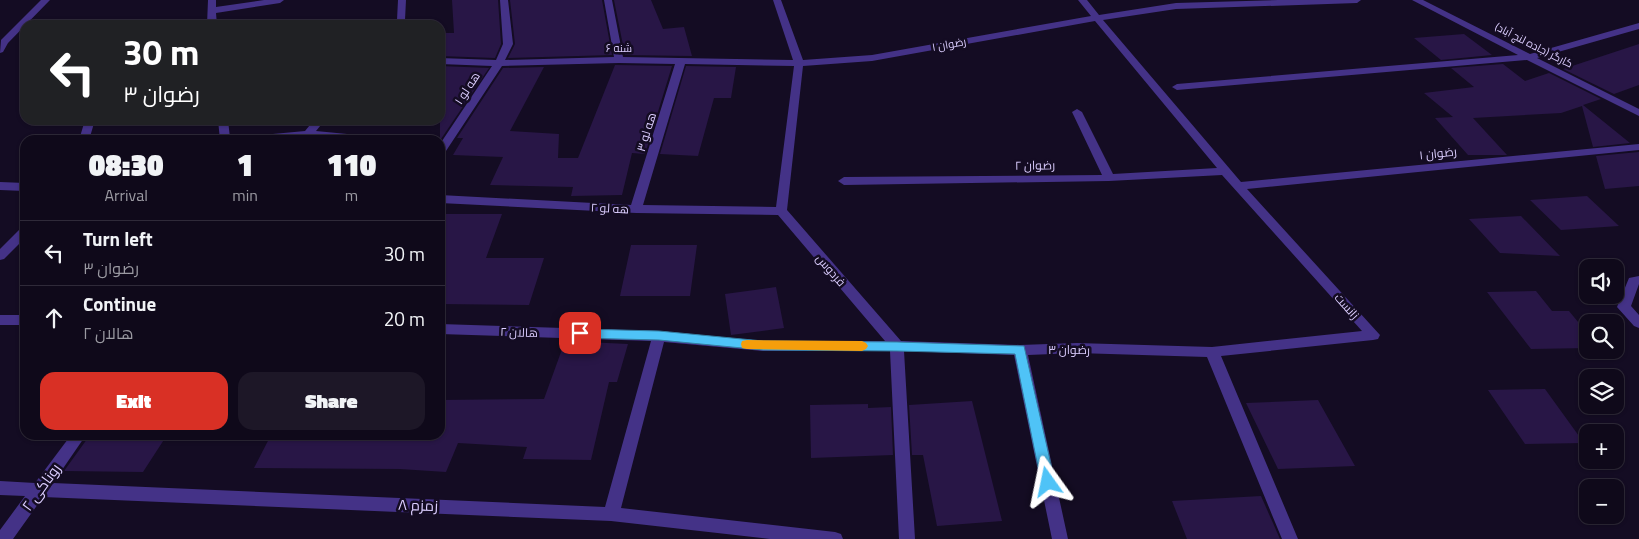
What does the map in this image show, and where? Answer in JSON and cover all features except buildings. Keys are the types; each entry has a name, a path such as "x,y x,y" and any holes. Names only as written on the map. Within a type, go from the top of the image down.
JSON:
{"street":[{"path":"26,20 46,0"},
{"path":"211,20 210,10 212,0"},
{"path":"210,10 280,0"},
{"path":"401,20 402,0"},
{"name":"هه لو ۱","path":"445,144 499,63 508,44 504,0"},
{"path":"608,0 619,60"},
{"path":"777,0 799,63 781,211"},
{"name":"زانست","path":"1082,0 1225,171 1373,335 1212,352"},
{"name":"رضوان ۱","path":"799,63 872,58 1176,6 1357,0"},
{"name":"کارگر (جاده لنج آباد)","path":"1416,0 1639,113"},
{"path":"1,44 20,25"},
{"path":"1177,87 1530,57 1639,26"},
{"name":"شنه ۶","path":"445,61 499,63 619,60 799,63"},
{"name":"هه لو ۳","path":"636,209 681,61"},
{"path":"1078,112 1109,178"},
{"path":"308,134 316,125"},
{"path":"296,135 320,135"},
{"name":"رضوان ۱","path":"1240,186 1639,147"},
{"name":"رضوان ۲","path":"844,181 1109,178 1225,171"},
{"path":"0,186 20,187"},
{"name":"هه لو ۲","path":"445,199 636,209 781,211"},
{"name":"فردوس","path":"781,211 897,346"},
{"path":"0,256 20,236"},
{"path":"1639,280 1633,280 1624,307 1639,324"},
{"path":"0,320 20,320"},
{"name":"هالان ۲","path":"445,329 659,336 763,346 897,346"},
{"path":"611,514 659,336"},
{"path":"897,346 907,539"},
{"name":"رضوان ۳","path":"897,346 1020,350 1077,348 1212,352"},
{"path":"1020,350 1060,539"},
{"path":"1212,352 1290,539"},
{"name":"روناکی ۲","path":"3,539 75,440"},
{"name":"زمزم ۸","path":"0,488 611,514 835,539"}],"slow traffic":[{"path":"747,344 763,346 862,346"}],"route":[{"path":"580,333 659,336 763,346 897,346 1020,350 1048,482"}]}
